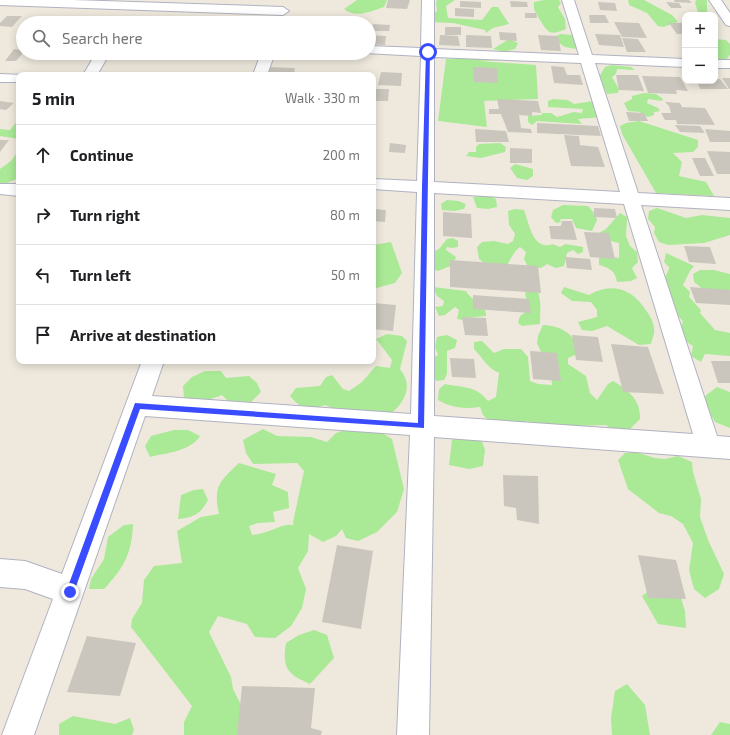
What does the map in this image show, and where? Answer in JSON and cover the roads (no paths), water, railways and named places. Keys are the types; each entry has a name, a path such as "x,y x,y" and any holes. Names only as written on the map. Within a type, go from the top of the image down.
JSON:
{"street":[{"path":"414,735 422,426 424,187 428,0"},
{"path":"137,406 719,448 632,199 568,0"},
{"path":"715,0 730,22"},
{"path":"0,1 285,5 281,16"},
{"path":"130,16 140,3"},
{"path":"376,50 682,63"},
{"path":"92,72 99,60"},
{"path":"261,72 265,60"},
{"path":"718,64 730,64"},
{"path":"0,78 16,78"},
{"path":"376,184 730,204"},
{"path":"18,735 153,364"},
{"path":"0,573 25,575 70,592"}]}
